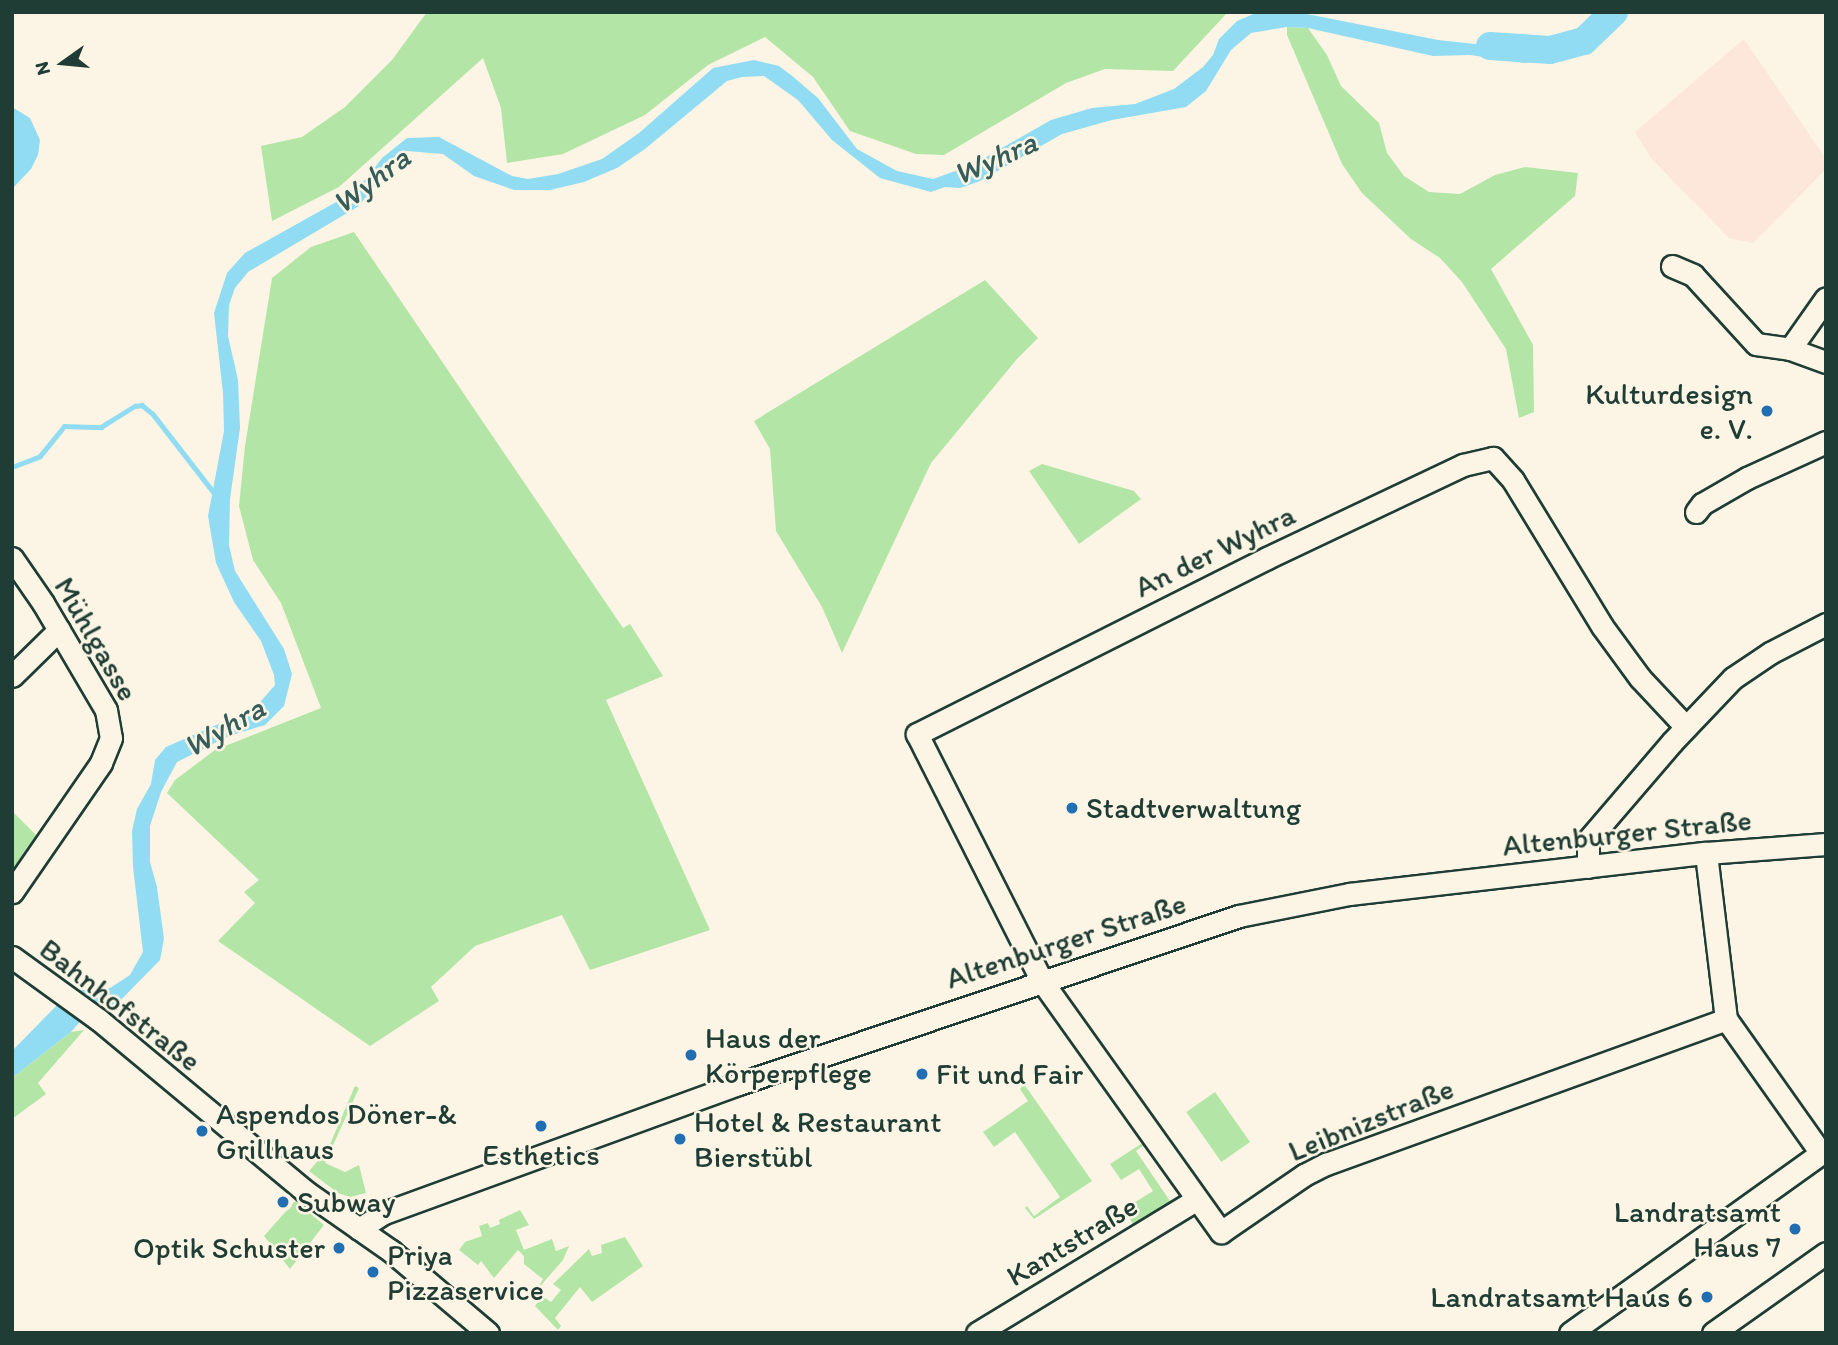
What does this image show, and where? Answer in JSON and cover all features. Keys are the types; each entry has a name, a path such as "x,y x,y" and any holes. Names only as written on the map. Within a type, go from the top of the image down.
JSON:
{"street":[{"path":"1672,266 1693,275 1756,344 1790,349 1826,362"},
{"path":"1790,349 1826,298"},
{"path":"1696,512 1702,504 1747,478 1826,442"},
{"name":"An der Wyhra","path":"1041,980 917,734 1267,558 1463,465 1493,458 1504,468 1602,626 1640,678 1686,727"},
{"name":"Mühlgasse","path":"12,558 59,630 106,710 111,738 101,762 12,892"},
{"path":"1588,867 1588,840 1686,727 1733,678 1770,653 1826,624"},
{"path":"12,676 59,630"},
{"name":"Altenburger Straße","path":"359,1229 384,1213 639,1119 1041,980 1238,916 1314,899 1706,853 1826,844"},
{"path":"1706,853 1726,1019 1820,1154 1826,1176"},
{"name":"Bahnhofstraße","path":"12,957 99,1020 333,1213 391,1251 478,1330"},
{"name":"Leibnizstraße","path":"1041,980 1221,1232 1304,1175 1375,1146 1726,1019"},
{"path":"1570,1333 1820,1154"},
{"name":"Kantstraße","path":"978,1333 1196,1200"},
{"path":"1713,1333 1826,1253"}],"shaded area":[{"path":"1744,39 1826,159 1826,169 1753,243 1729,238 1651,158 1635,132"}],"green space":[{"path":"427,12 1228,12 1173,71 1105,69 1066,83 944,155 916,154 850,131 813,77 765,37 708,65 645,115 563,154 507,163 501,108 483,58 339,187 272,221 261,146 302,137 345,107 392,60"},
{"path":"1287,27 1308,28 1327,55 1341,86 1379,123 1387,153 1404,176 1429,192 1460,194 1495,175 1525,167 1578,173 1575,196 1491,269 1533,345 1534,412 1519,418 1506,349 1462,282 1440,258 1411,239 1362,193 1342,164 1287,35"},
{"path":"354,232 623,628 630,624 663,676 606,700 710,930 590,970 562,915 475,946 431,987 439,1001 370,1046 218,941 255,903 244,892 259,880 167,793 175,780 215,750 321,708 281,603 253,560 239,506 245,446 272,278 311,247"},
{"path":"985,280 1038,338 1017,359 931,463 842,653 822,607 776,531 770,449 754,421"},
{"path":"1042,464 1134,491 1141,499 1079,544 1029,471"},
{"path":"12,811 36,835 12,870"},
{"path":"84,1030 38,1083 46,1094 12,1119 12,1078 71,1032"},
{"path":"1024,1084 1092,1181 1034,1219 1025,1208 1027,1206 1034,1216 1060,1197 1015,1132 994,1147 983,1132 1028,1101 1020,1089"},
{"path":"355,1086 359,1088 325,1163 345,1172 359,1165 366,1193 350,1197 338,1193 309,1171 328,1149"},
{"path":"1215,1092 1250,1142 1221,1162 1186,1112"},
{"path":"1144,1142 1136,1151 1170,1201 1181,1194 1181,1199 1136,1229 1124,1209 1153,1191 1139,1169 1121,1180 1110,1164"},
{"path":"295,1201 324,1225 290,1269 264,1236"},
{"path":"520,1210 529,1225 516,1230 524,1250 552,1239 556,1251 569,1246 563,1260 536,1291 543,1279 524,1264 524,1256 518,1250 494,1278 481,1261 478,1265 459,1250 465,1242 482,1236 479,1226 488,1223 490,1228 500,1224 499,1220"},
{"path":"625,1237 643,1266 592,1302 580,1287 555,1318 561,1326 558,1330 535,1306 542,1296 551,1302 561,1290 553,1284 589,1249 592,1256 602,1253 601,1245"}],"water":[{"path":"1258,12 1297,12 1438,40 1540,51 1562,48 1591,32 1610,12 1622,12 1599,41 1577,57 1524,63 1470,55 1433,56 1308,28 1286,27 1251,33 1231,50 1206,91 1186,107 1112,120 1062,134 980,181 960,188 945,187 931,192 880,178 832,140 798,100 764,76 742,77 727,81 645,149 617,168 584,182 550,190 514,190 474,176 443,154 407,151 393,162 359,206 248,272 235,288 229,305 228,336 238,380 240,428 230,499 229,545 235,571 284,649 292,674 284,706 265,725 229,736 177,762 161,792 150,826 150,862 157,887 164,939 160,960 112,1009 97,1002 71,1032 12,1078 12,1051 66,996 79,989 94,992 110,988 130,975 143,952 133,867 132,831 137,809 151,784 155,760 166,747 255,708 275,685 261,641 234,602 216,563 208,516 224,431 223,393 214,313 227,273 245,253 338,201 367,178 382,158 407,138 439,137 512,176 528,179 558,174 602,159 639,133 713,68 754,60 779,66 818,98 857,149 897,171 933,179 972,165 1051,120 1092,108 1135,104 1174,89 1203,67 1213,55 1219,39 1237,21"},
{"path":"12,107 30,118 40,140 38,155 31,169 12,189"}],"waterway":[{"name":"Wyhra","path":"1490,46 1550,50 1584,41 1614,12"},
{"path":"12,467 40,456 64,426 101,427 135,406 142,405 153,414 215,494"}],"place":[{"name":"Kulturdesign e. V.","path":"1767,411"},
{"name":"Stadtverwaltung","path":"1072,808"},
{"name":"Haus der Körperpflege","path":"691,1055"},
{"name":"Fit und Fair","path":"922,1074"},
{"name":"Esthetics","path":"541,1126"},
{"name":"Aspendos Döner-& Grillhaus","path":"202,1131"},
{"name":"Hotel & Restaurant Bierstübl","path":"680,1139"},
{"name":"Subway","path":"283,1202"},
{"name":"Landratsamt Haus 7","path":"1795,1229"},
{"name":"Optik Schuster","path":"339,1248"},
{"name":"Priya Pizzaservice","path":"373,1272"},
{"name":"Landratsamt Haus 6","path":"1707,1297"}]}
